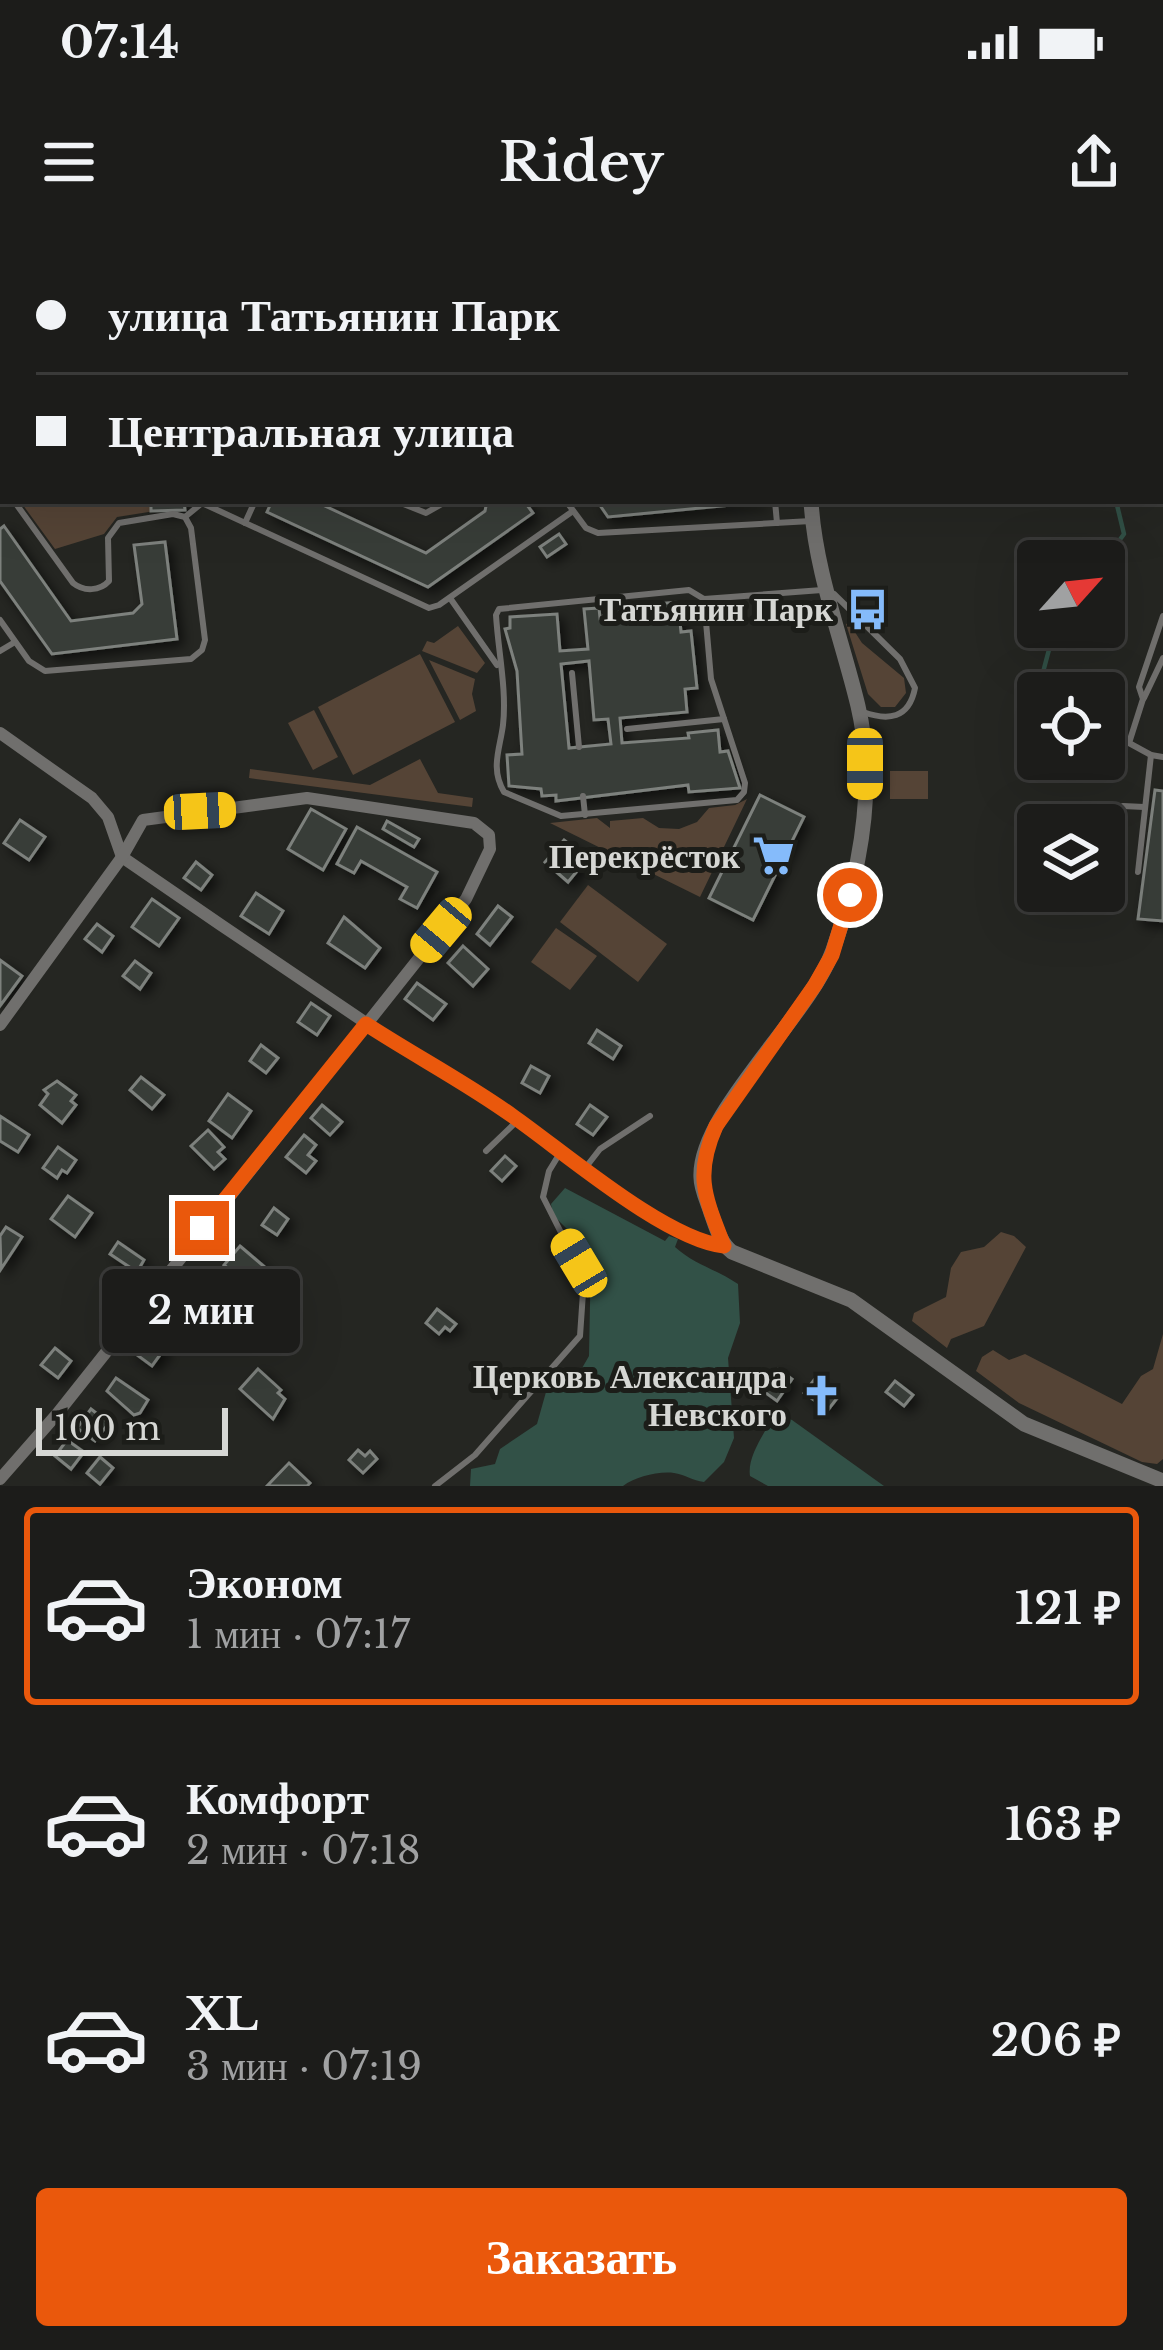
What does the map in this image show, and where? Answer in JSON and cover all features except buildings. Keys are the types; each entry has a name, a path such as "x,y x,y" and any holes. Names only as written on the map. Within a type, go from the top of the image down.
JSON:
{"street":[{"path":"724,1246 700,1177 705,1151 736,1082 803,1005 832,955 862,840 865,764 859,711 811,504"},
{"path":"0,733 92,798 108,817 122,857 690,1238 724,1246 851,1300 1024,1424 1163,1480"},
{"path":"0,1025 122,857 143,820 307,798 474,823 487,831 491,841 466,899 0,1479"}],"lane":[{"path":"0,620 32,664 50,671 196,657 205,640 191,528 184,517 124,520 114,526 108,538 110,581 101,588 87,589 75,584 16,504"},
{"path":"184,517 201,504"},
{"path":"204,504 425,607 436,607 450,598 573,511"},
{"path":"245,523 254,504"},
{"path":"404,504 426,513 442,504"},
{"path":"568,504 586,527 602,533 812,521"},
{"path":"775,504 777,523"},
{"path":"704,598 710,674 745,783 740,798 551,815 501,788 496,757 503,724 496,615 506,606 688,590 704,598 828,589 900,659 915,688 910,706 899,715 888,718 859,711"},
{"path":"450,598 499,669"},
{"path":"1143,699 1139,686 1163,616"},
{"path":"0,651 15,642"},
{"path":"1163,658 1129,743 1163,757"},
{"path":"572,673 579,747"},
{"path":"628,729 724,718"},
{"path":"1138,872 1151,755"},
{"path":"583,796 585,815"},
{"path":"1125,806 1144,807"},
{"path":"583,1169 600,1149 650,1116"},
{"path":"486,1151 518,1119"},
{"path":"435,1486 476,1455 580,1336 584,1277 543,1197 549,1171 560,1154"}],"shaded area":[{"path":"22,504 151,504 155,511 117,517 104,534 55,549"},
{"path":"849,623 862,643 904,678 906,693 895,707 881,707 868,694"},
{"path":"458,626 485,663 477,673 422,651 427,641 434,643"},
{"path":"420,654 455,722 353,775 318,707"},
{"path":"429,660 475,679 476,711 460,720"},
{"path":"314,710 338,757 313,770 288,723"},
{"path":"420,759 438,793 473,798 472,807 249,778 250,769 370,785"},
{"path":"890,771 928,771 928,799 890,799"},
{"path":"747,799 700,897 550,823 597,818 610,828 610,821 643,818 659,828 679,829 697,822 709,808"},
{"path":"588,885 667,944 638,982 560,922"},
{"path":"556,928 597,956 570,990 531,962"},
{"path":"565,1188 665,1241 669,1236 678,1239 675,1247 683,1253 738,1284 740,1323 728,1358 734,1438 724,1462 704,1482 668,1473 640,1477 623,1486 470,1486 471,1469 495,1464 500,1449 537,1424 546,1392 574,1382 589,1356 591,1253 553,1215 551,1204"},
{"path":"1001,1232 1026,1247 984,1326 951,1339 947,1348 912,1321 914,1313 946,1297 951,1268 961,1252 984,1247"},
{"path":"1163,1334 1163,1459 1157,1464 1142,1462 1019,1403 976,1371 982,1357 993,1350 1009,1360 1025,1354 1122,1404 1141,1376 1153,1369"},
{"path":"781,1416 884,1486 768,1486 750,1476 757,1446 773,1417"}],"waterway":[{"path":"1117,504 1124,534 1120,540"},
{"path":"1043,672 1049,648"}],"place":[{"name":"Татьянин Парк","path":"867,609"},
{"name":"Перекрёсток","path":"774,856"},
{"name":"Церковь Александра Невского","path":"821,1395"}],"route":[{"path":"202,1228 366,1024 518,1119 560,1154 690,1238 724,1246 700,1177 705,1151 716,1126 824,970 850,895"}]}
